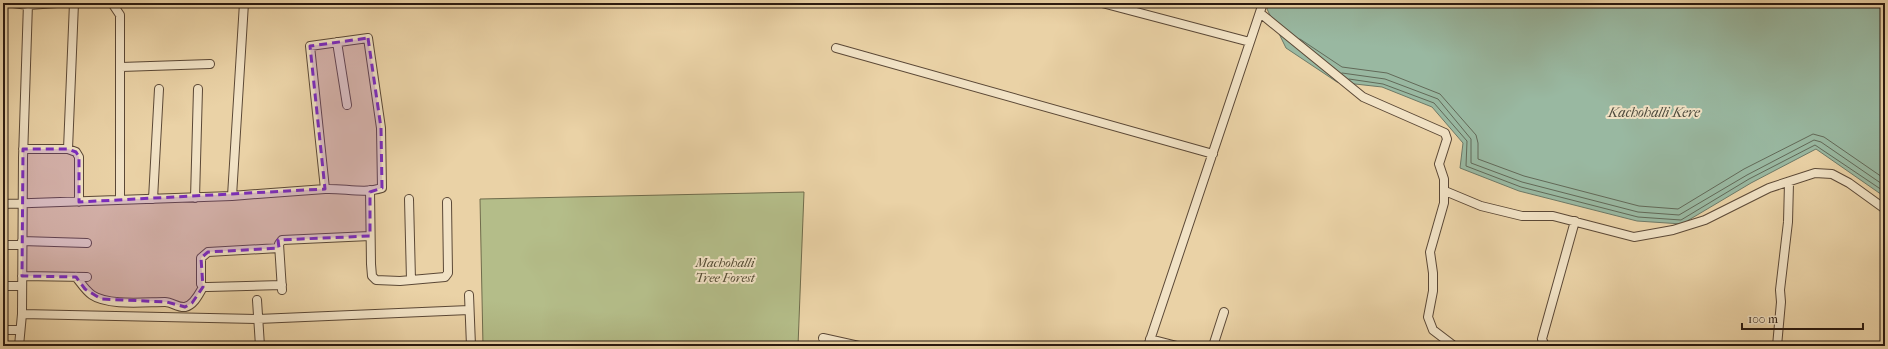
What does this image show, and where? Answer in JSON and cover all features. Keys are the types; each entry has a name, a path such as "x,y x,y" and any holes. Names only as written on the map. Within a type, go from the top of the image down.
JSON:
{"street":[{"path":"13,3 57,3"},
{"path":"68,149 74,3"},
{"path":"112,3 120,15 120,200"},
{"path":"232,196 244,3"},
{"path":"1102,3 1250,42"},
{"path":"1176,346 1149,342 1263,3"},
{"path":"19,346 22,314 23,149 28,4"},
{"path":"1260,12 1364,97 1445,133 1447,139 1439,164 1444,179 1444,203 1430,252 1433,279 1428,317 1433,330 1454,346"},
{"path":"3,204 195,198 325,189 370,190 382,188 381,128 368,38 310,46 325,189"},
{"path":"337,42 347,105"},
{"path":"836,48 1213,154"},
{"path":"121,66 210,64"},
{"path":"152,199 159,89"},
{"path":"195,198 198,89"},
{"path":"23,149 68,149 76,152 79,156 79,202"},
{"path":"1445,191 1481,206 1522,216 1553,216 1634,236 1673,230 1705,220 1769,188 1815,173 1832,174 1885,209"},
{"path":"1777,346 1781,302 1780,290 1788,222 1789,182"},
{"path":"370,190 372,276 376,280 411,280 445,277 448,273 448,202"},
{"path":"408,199 411,280"},
{"path":"1545,346 1542,339 1563,258 1575,221"},
{"path":"203,287 282,287 279,244 285,239 370,236"},
{"path":"3,245 22,243 87,243"},
{"path":"203,287 201,284 201,258 208,252 279,248"},
{"path":"22,276 87,277"},
{"path":"76,277 88,292 101,299 124,302 167,302 186,307 192,303 203,287"},
{"path":"3,286 22,286"},
{"path":"469,295 471,346"},
{"path":"257,300 260,346"},
{"path":"22,314 258,319 469,310"},
{"path":"1213,346 1224,312"},
{"path":"3,330 20,330"},
{"path":"823,338 859,346"}],"highlighted area":[{"path":"368,38 381,128 382,188 370,192 370,236 278,240 279,248 208,252 201,258 203,287 192,303 185,307 167,302 101,299 85,289 76,277 22,276 23,149 68,149 76,152 79,157 79,202 325,189 310,46"}],"green space":[{"name":"Machohalli Tree Forest","path":"804,192 798,346 483,346 480,199"}],"water":[{"name":"Kachohalli Kere","path":"1269,3 1885,3 1885,197 1816,149 1751,183 1682,224 1637,221 1519,191 1460,168 1463,143 1432,107 1382,87 1337,82 1286,48 1267,9"}]}
